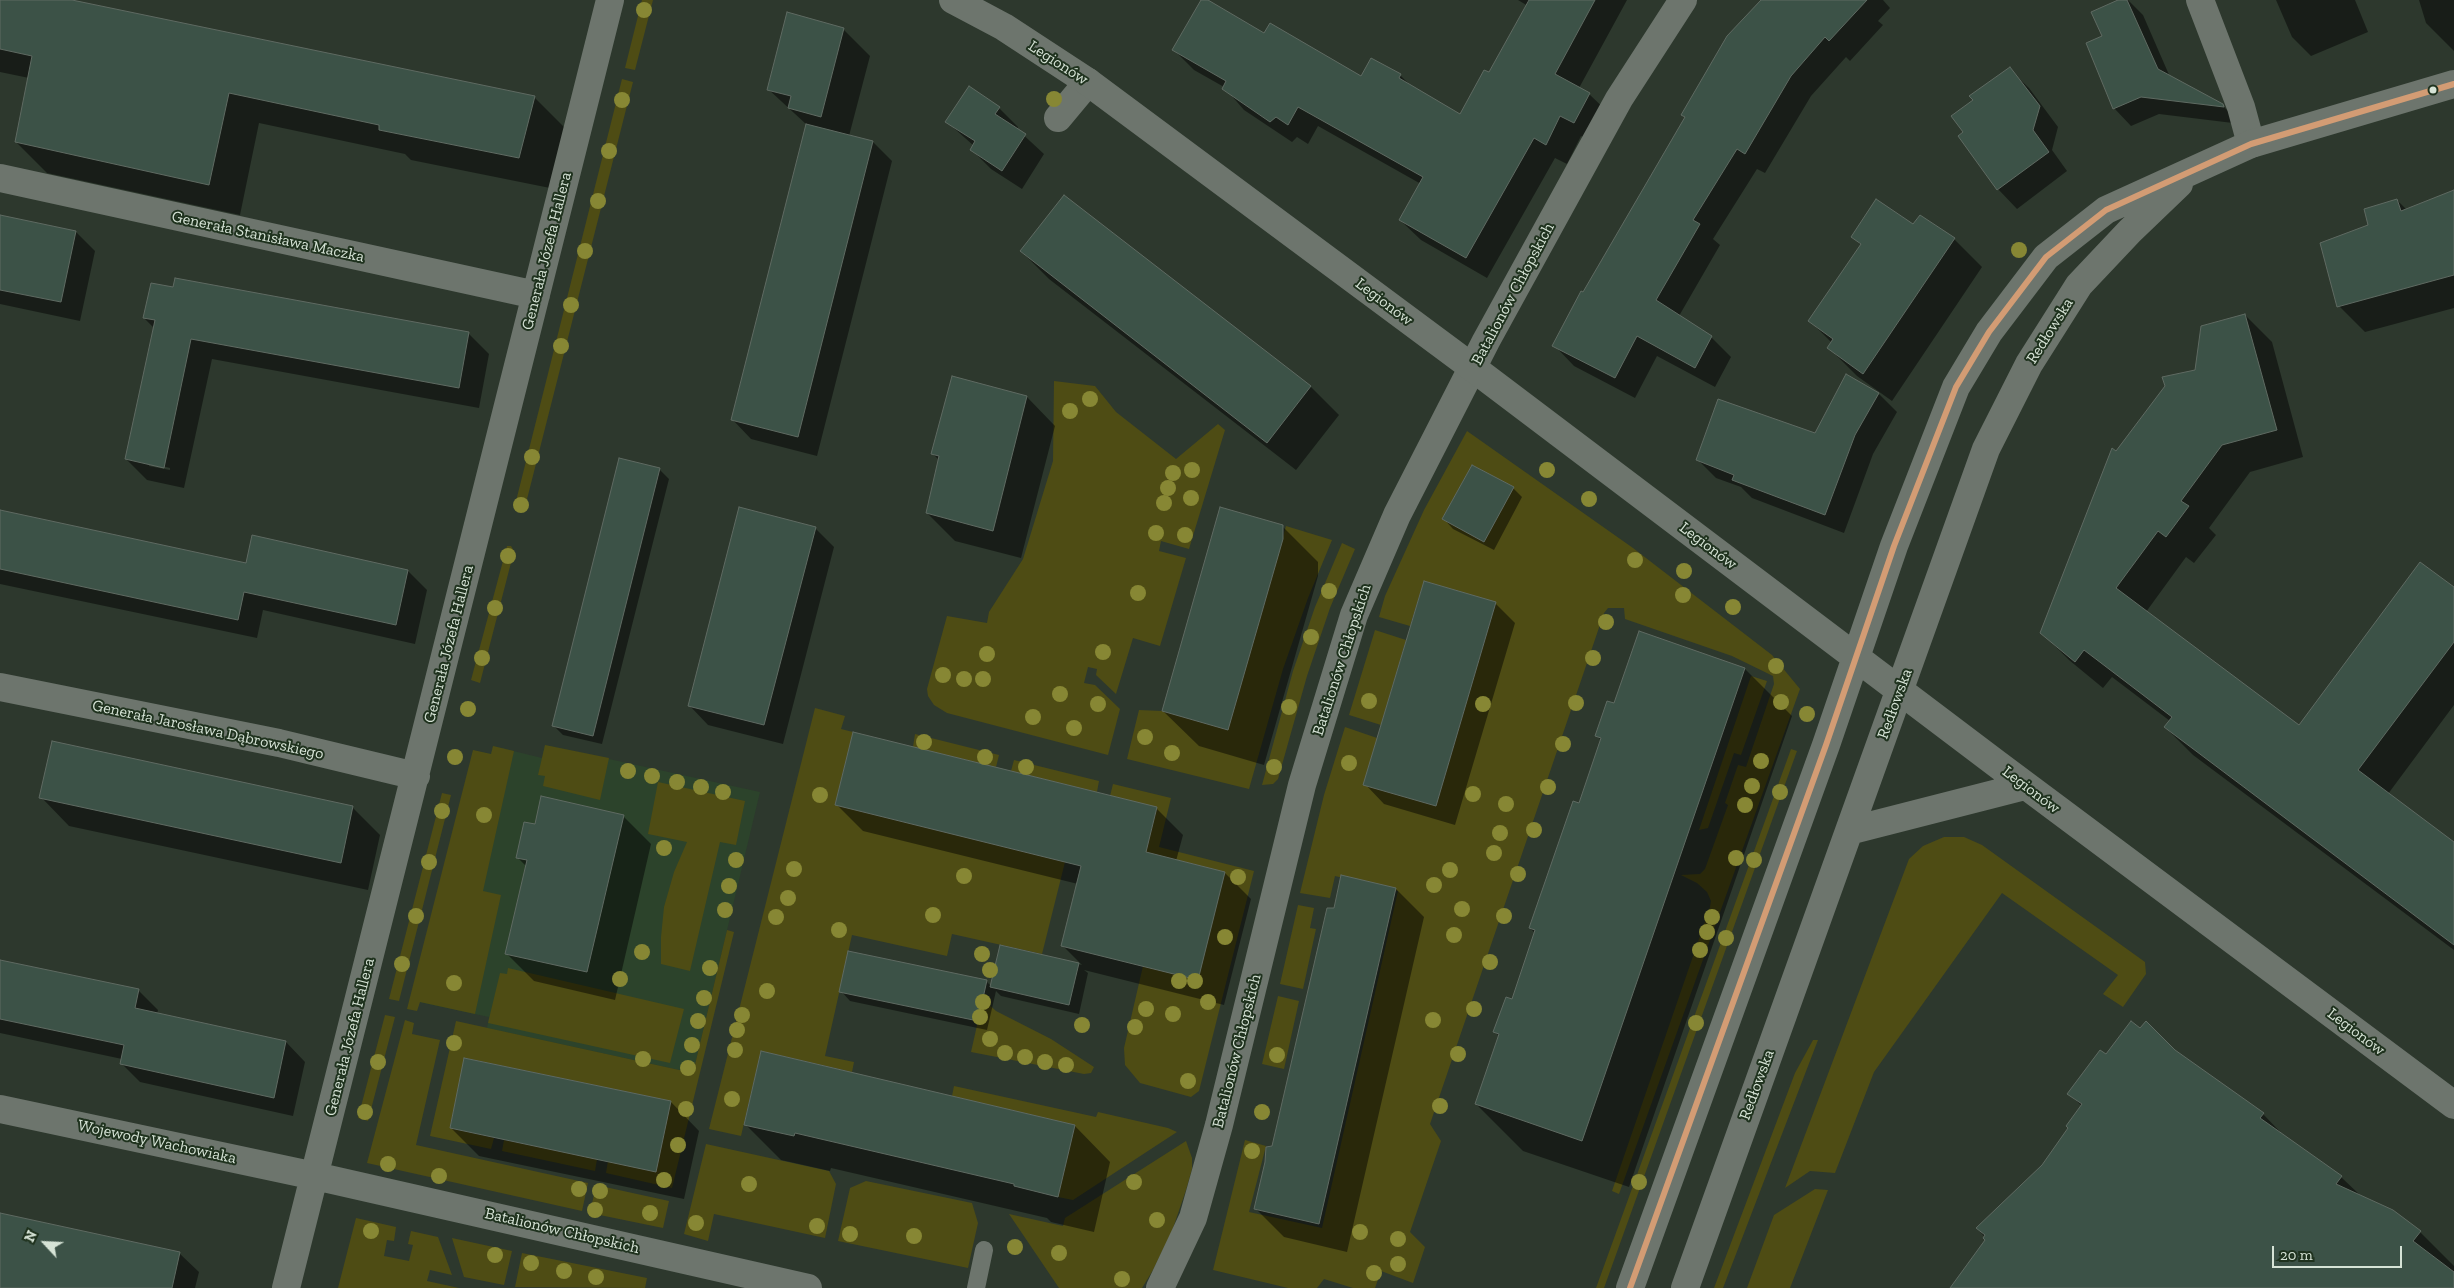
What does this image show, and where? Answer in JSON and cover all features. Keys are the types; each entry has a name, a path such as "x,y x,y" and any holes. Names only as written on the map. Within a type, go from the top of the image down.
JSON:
{"street":[{"name":"Generała Józefa Hallera","path":"286,1288 610,0"},
{"name":"Legionów","path":"953,0 1004,28 1088,82 1473,368 2025,786 2454,1105"},
{"name":"Batalionów Chłopskich","path":"1160,1288 1193,1218 1219,1125 1302,785 1354,615 1397,515 1473,368 1619,99 1683,0"},
{"path":"2200,0 2241,106 2251,144"},
{"path":"1058,118 1088,82"},
{"name":"Redłowska","path":"1630,1288 1894,546 1956,386 1990,332 2046,257 2106,210 2251,144 2454,84"},
{"name":"Redłowska","path":"1685,1288 1986,449 2029,364 2080,285 2130,231 2193,171"},
{"name":"Generała Stanisława Maczka","path":"0,178 536,295"},
{"name":"Generała Jarosława Dąbrowskiego","path":"0,687 279,743 416,776"},
{"path":"1849,831 2025,786"},
{"name":"Wojewody Wachowiaka","path":"0,1108 315,1176"},
{"name":"Batalionów Chłopskich","path":"315,1176 808,1288"}],"lane":[{"path":"976,1288 984,1250"}],"shaded area":[{"path":"642,0 653,0 635,70 625,68"},
{"path":"622,79 633,82 524,511 518,512 514,509"},
{"path":"1054,381 1095,386 1116,412 1176,459 1218,424 1225,430 1189,549 1161,541 1159,551 1186,558 1160,646 1133,638 1116,694 1096,675 1097,669 1088,667 1084,683 1095,685 1120,709 1108,755 947,713 934,705 928,696 927,689 947,616 987,623 989,612 1023,559 1053,461"},
{"path":"1467,431 1633,548 1772,655 1800,689 1619,1194 1612,1191 1710,907 1711,901 1707,892 1697,883 1681,875 1700,874 1705,869 1728,805 1725,803 1738,765 1746,767 1774,684 1773,676 1732,656 1625,619 1624,608 1608,608 1604,613 1430,1124 1441,1141 1410,1232 1425,1247 1413,1283 1381,1271 1375,1288 1353,1288 1324,1279 1317,1288 1288,1288 1213,1270 1245,1140 1266,1146 1249,1212 1322,1228 1398,891 1335,876 1330,898 1300,893 1324,795 1345,727 1377,738 1364,785 1436,806 1496,603 1424,581 1410,626 1379,617 1385,596 1424,510","holes":["1472,465 1513,487 1484,542 1442,519"]},
{"path":"1286,526 1332,540 1308,598 1283,669 1249,789 1127,759 1139,710 1162,711 1228,730"},
{"path":"1342,543 1355,549 1330,608 1307,676 1278,779 1273,784 1262,785 1293,671 1315,607"},
{"path":"507,546 511,546 514,551 480,683 471,680"},
{"path":"1375,630 1406,640 1381,725 1349,715"},
{"path":"1751,676 1767,681 1741,755 1734,753 1708,828 1699,830"},
{"path":"815,708 845,716 841,729 853,732 835,805 1065,862 1042,954 952,934 947,956 852,935 825,1056 854,1062 852,1072 761,1051 741,1136 709,1129"},
{"path":"915,734 999,755 996,767 913,747"},
{"path":"545,745 760,792 693,1073 487,1028 489,1017 419,1002 481,752 491,754 493,746 542,758"},
{"path":"545,745 609,758 600,800 543,786 545,776 538,775"},
{"path":"493,746 514,751 483,891 501,895 475,1014 420,1002 417,1011 407,1009 473,750 491,754"},
{"path":"1791,749 1797,751 1604,1288 1596,1288"},
{"path":"1014,760 1099,781 1097,792 1011,771"},
{"path":"658,782 745,801 736,845 720,842 690,971 661,964 664,907 674,872 687,842 648,834"},
{"path":"1113,784 1171,798 1159,847 1254,871 1199,1091 1191,1097 1140,1083 1125,1065 1124,1048 1143,966 1198,979 1225,872 1146,852 1157,808 1110,796"},
{"path":"442,793 451,795 399,1001 389,999"},
{"path":"1944,837 1964,837 1982,845 2145,962 2146,974 2123,1007 2103,994 2118,975 2002,893 1874,1072 1835,1173 1810,1171 1785,1188 1909,859 1923,846"},
{"path":"1298,905 1314,908 1310,928 1316,929 1303,989 1280,984"},
{"path":"727,930 734,932 672,1188 606,1173 608,1161 656,1171 671,1101 465,1058 450,1128 494,1138 491,1149 430,1136 456,1021 693,1073"},
{"path":"508,968 684,1009 670,1063 488,1023 500,973 507,974"},
{"path":"1278,996 1299,1001 1284,1069 1262,1064"},
{"path":"983,999 996,1011 1051,1039 1094,1067 1091,1073 1084,1074 971,1052"},
{"path":"385,1015 395,1017 368,1121 358,1118"},
{"path":"405,1020 414,1023 412,1034 440,1040 416,1145 588,1183 582,1211 367,1163"},
{"path":"1813,1040 1818,1040 1723,1288 1714,1288 1795,1073"},
{"path":"954,1086 1096,1117 1098,1112 1168,1128 1177,1132 1073,1200 1058,1197 1075,1125 952,1096"},
{"path":"504,1140 597,1159 595,1171 502,1151"},
{"path":"1186,1141 1192,1158 1192,1169 1186,1190 1172,1231 1142,1288 1059,1288 1009,1214 1063,1226 1065,1218"},
{"path":"706,1144 829,1171 836,1184 825,1238 714,1214 708,1241 684,1234"},
{"path":"866,1181 972,1203 978,1223 968,1268 838,1241 850,1188"},
{"path":"596,1185 669,1201 663,1228 590,1213"},
{"path":"1815,1189 1828,1190 1790,1288 1747,1288 1774,1215"},
{"path":"356,1218 396,1227 394,1241 387,1240 384,1256 409,1261 413,1245 408,1244 411,1231 438,1237 452,1275 430,1270 427,1281 459,1288 338,1288"},
{"path":"452,1238 512,1251 504,1285 464,1277"},
{"path":"522,1253 647,1278 645,1288 515,1287"}],"building":[{"path":"0,0 72,0 535,96 519,158 379,130 379,125 229,93 209,185 15,142 32,56 0,49"},
{"path":"1201,0 1208,0 1264,33 1270,23 1361,76 1371,58 1401,74 1399,78 1460,114 1484,70 1489,72 1529,0 1595,0 1555,74 1590,93 1574,123 1560,116 1546,145 1534,138 1466,258 1399,220 1423,177 1298,107 1288,125 1276,117 1270,122 1222,89 1226,81 1172,50"},
{"path":"1761,0 1867,0 1829,41 1825,37 1791,76 1745,154 1737,149 1693,220 1700,224 1656,300 1712,336 1695,368 1637,336 1615,378 1552,346 1581,291 1583,292 1685,117 1681,115 1727,36"},
{"path":"2118,0 2127,0 2158,69 2223,104 2224,107 2141,97 2113,109 2086,43 2102,36 2091,12"},
{"path":"787,12 844,28 821,117 788,108 791,96 767,90"},
{"path":"2010,67 2040,106 2033,130 2049,152 1997,190 1958,136 1963,132 1951,116 1973,100 1969,96"},
{"path":"969,86 1000,107 995,114 1026,134 1002,171 970,150 975,141 945,122"},
{"path":"806,124 873,141 798,437 731,420"},
{"path":"2454,190 2454,275 2337,307 2320,243 2368,225 2364,209 2397,199 2401,211"},
{"path":"1064,195 1311,386 1267,443 1020,251"},
{"path":"1876,199 1913,224 1920,215 1955,238 1863,374 1827,348 1833,339 1808,321 1861,244 1851,237"},
{"path":"0,215 76,231 61,302 0,290"},
{"path":"175,278 469,332 459,388 191,339 164,468 125,459 155,320 143,318 151,283 173,287"},
{"path":"2245,314 2277,430 2222,445 2181,501 2189,506 2166,537 2158,531 2116,588 2299,725 2420,562 2454,587 2454,642 2358,770 2454,842 2454,945 2164,727 2172,717 2084,650 2075,662 2040,633 2112,448 2116,451 2165,386 2162,377 2195,370 2201,326"},
{"path":"1846,374 1879,393 1855,435 1825,515 1732,480 1734,475 1696,460 1718,399 1815,433"},
{"path":"952,376 1027,396 993,531 926,513 939,456 931,454"},
{"path":"619,458 660,468 593,736 552,726"},
{"path":"1472,465 1514,487 1484,542 1442,519"},
{"path":"739,507 816,527 764,725 688,706"},
{"path":"1220,507 1283,525 1283,539 1228,730 1162,711"},
{"path":"0,510 246,563 252,535 408,570 396,625 244,592 238,620 0,569"},
{"path":"1424,581 1496,602 1436,806 1363,785"},
{"path":"1639,631 1745,668 1582,1141 1475,1104 1499,1034 1493,1032 1506,997 1512,999 1535,930 1529,928 1573,801 1579,803 1601,738 1595,736 1607,701 1614,703"},
{"path":"853,732 1157,807 1146,852 1225,872 1198,980 1061,946 1081,866 835,805"},
{"path":"52,741 353,806 341,863 39,798"},
{"path":"541,796 624,815 587,972 505,954 527,860 516,858 524,822 535,824"},
{"path":"1341,875 1396,888 1319,1224 1254,1209 1265,1162 1266,1147 1272,1146 1327,908 1334,908"},
{"path":"1000,945 1079,963 1069,1005 990,987"},
{"path":"848,951 987,980 978,1021 839,992"},
{"path":"0,960 139,989 135,1008 286,1041 274,1098 120,1064 124,1045 0,1019"},
{"path":"2131,1021 2140,1028 2146,1021 2175,1050 2264,1113 2260,1118 2342,1176 2336,1184 2393,1210 2421,1231 2413,1241 2454,1272 2454,1288 1950,1288 1985,1240 1983,1238 1985,1235 1976,1228 2042,1165 2082,1104 2067,1094 2100,1050 2106,1054"},
{"path":"761,1051 1075,1125 1058,1197 1014,1186 1014,1184 795,1133 794,1136 744,1125"},
{"path":"464,1058 671,1101 656,1172 450,1128"},
{"path":"0,1213 180,1252 172,1288 0,1288"}],"transit line":[{"path":"1630,1288 1826,745 1894,546 1956,387 1989,332 2046,257 2106,210 2251,144 2454,84"}]}
